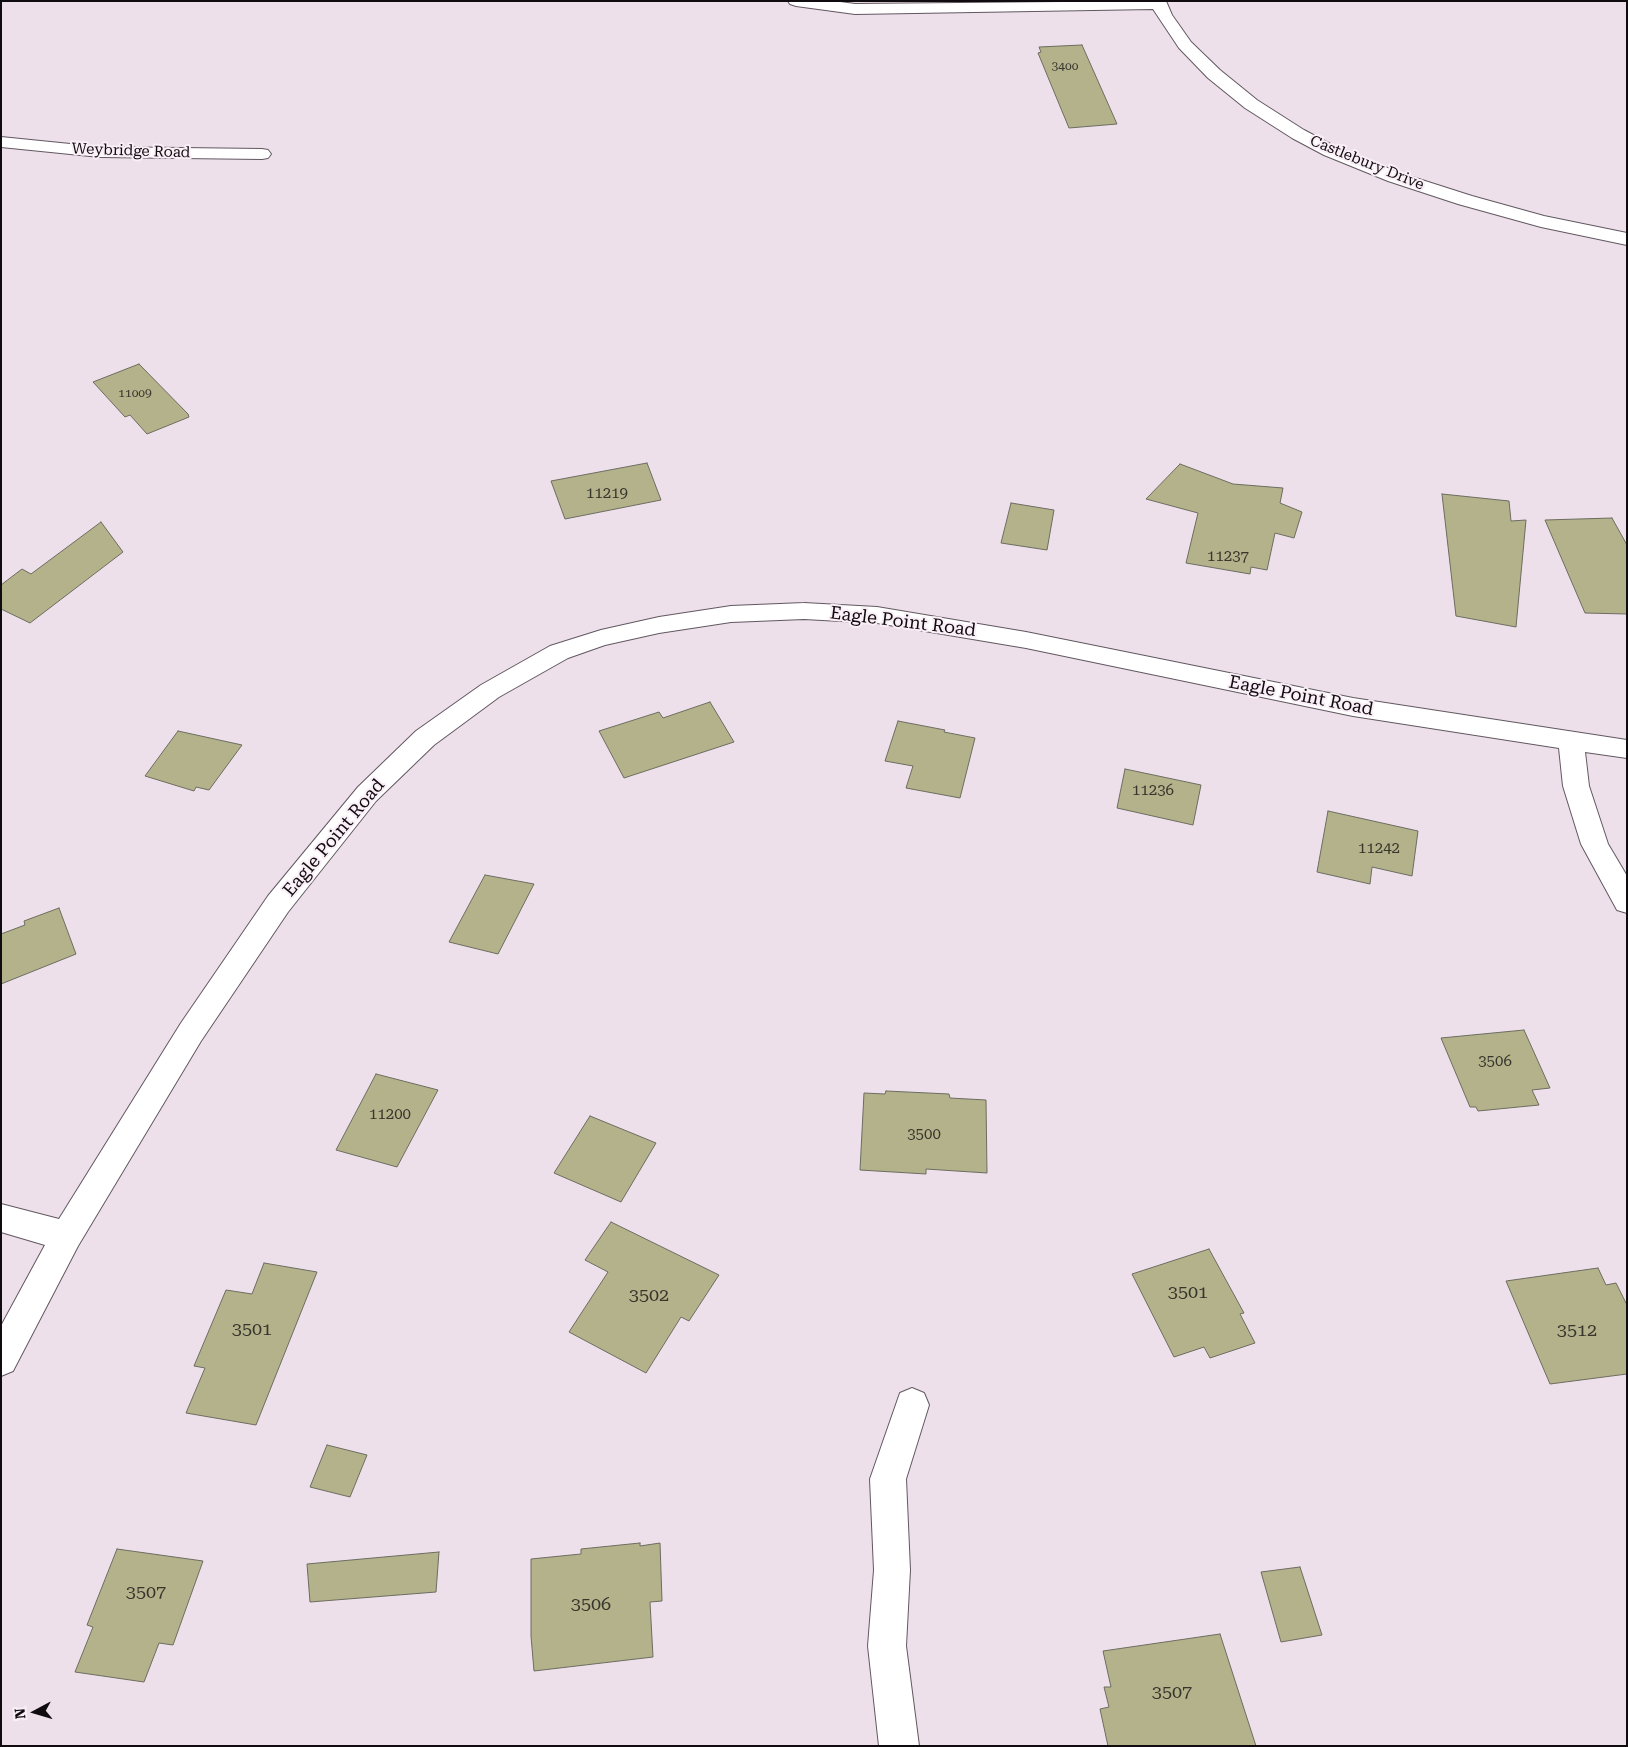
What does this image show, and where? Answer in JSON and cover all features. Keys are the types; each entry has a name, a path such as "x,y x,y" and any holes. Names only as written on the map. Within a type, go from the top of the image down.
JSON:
{"street":[{"path":"796,1 855,9 1158,3"},
{"name":"Castlebury Drive","path":"1158,3 1164,15 1185,44 1214,74 1251,104 1298,134 1330,151 1394,177 1465,200 1541,221 1627,239"},
{"name":"Weybridge Road","path":"1,142 100,152 262,154"},
{"name":"Eagle Point Road","path":"1,1360 67,1236 190,1032 278,904 367,794 425,738 490,691 559,652 601,638 658,624 731,614 804,611 877,615 1026,640 1353,707 1571,742 1627,749"},
{"path":"1571,742 1576,786 1595,844 1627,902"},
{"path":"1,1218 67,1236"},
{"path":"899,1746 887,1646 892,1570 888,1479 912,1405"}],"building":[{"path":"1082,45 1117,124 1069,128 1038,53 1041,52 1039,47"},
{"path":"139,364 189,417 147,434 130,415 125,417 93,382"},
{"path":"647,463 661,500 565,519 551,481"},
{"path":"1180,464 1233,484 1283,488 1280,503 1302,512 1294,538 1275,533 1267,570 1251,567 1250,574 1186,563 1198,513 1146,499"},
{"path":"1442,494 1509,501 1511,521 1526,520 1516,627 1456,616"},
{"path":"1011,503 1054,510 1047,550 1001,543"},
{"path":"1612,518 1627,545 1627,614 1585,613 1545,520"},
{"path":"101,522 123,552 30,623 1,609 1,585 22,569 31,574"},
{"path":"710,702 734,742 624,778 599,731 659,712 663,718"},
{"path":"898,721 975,738 960,798 906,788 913,766 885,761"},
{"path":"178,731 242,745 209,790 196,787 194,791 145,776"},
{"path":"1125,769 1201,785 1193,825 1117,808"},
{"path":"1328,811 1418,831 1412,876 1372,867 1370,884 1317,872"},
{"path":"485,875 534,884 498,954 449,942"},
{"path":"59,908 76,954 1,984 1,934 25,925 24,921"},
{"path":"1524,1030 1550,1088 1532,1090 1539,1105 1478,1111 1476,1107 1470,1107 1441,1038"},
{"path":"376,1074 438,1090 397,1167 336,1150"},
{"path":"886,1091 949,1094 950,1098 986,1100 987,1173 926,1169 926,1174 860,1170 864,1093 885,1094"},
{"path":"590,1116 656,1143 621,1202 554,1173"},
{"path":"611,1222 719,1275 689,1321 681,1317 646,1373 569,1332 608,1272 585,1260"},
{"path":"1209,1249 1244,1313 1240,1314 1255,1343 1210,1358 1204,1347 1174,1357 1132,1274"},
{"path":"264,1263 317,1272 256,1425 186,1413 205,1368 194,1366 226,1290 252,1294"},
{"path":"1598,1268 1606,1285 1616,1283 1627,1305 1627,1374 1550,1384 1506,1281"},
{"path":"327,1445 367,1455 350,1497 310,1487"},
{"path":"640,1543 640,1546 660,1543 662,1601 650,1602 653,1657 534,1671 531,1636 531,1559 581,1554 581,1549"},
{"path":"117,1549 203,1561 173,1645 159,1643 144,1682 75,1672 93,1627 87,1625"},
{"path":"439,1552 436,1592 310,1602 307,1564"},
{"path":"1300,1567 1322,1635 1281,1642 1261,1572"},
{"path":"1220,1634 1256,1746 1108,1746 1100,1709 1109,1707 1104,1687 1111,1687 1103,1651"}]}
